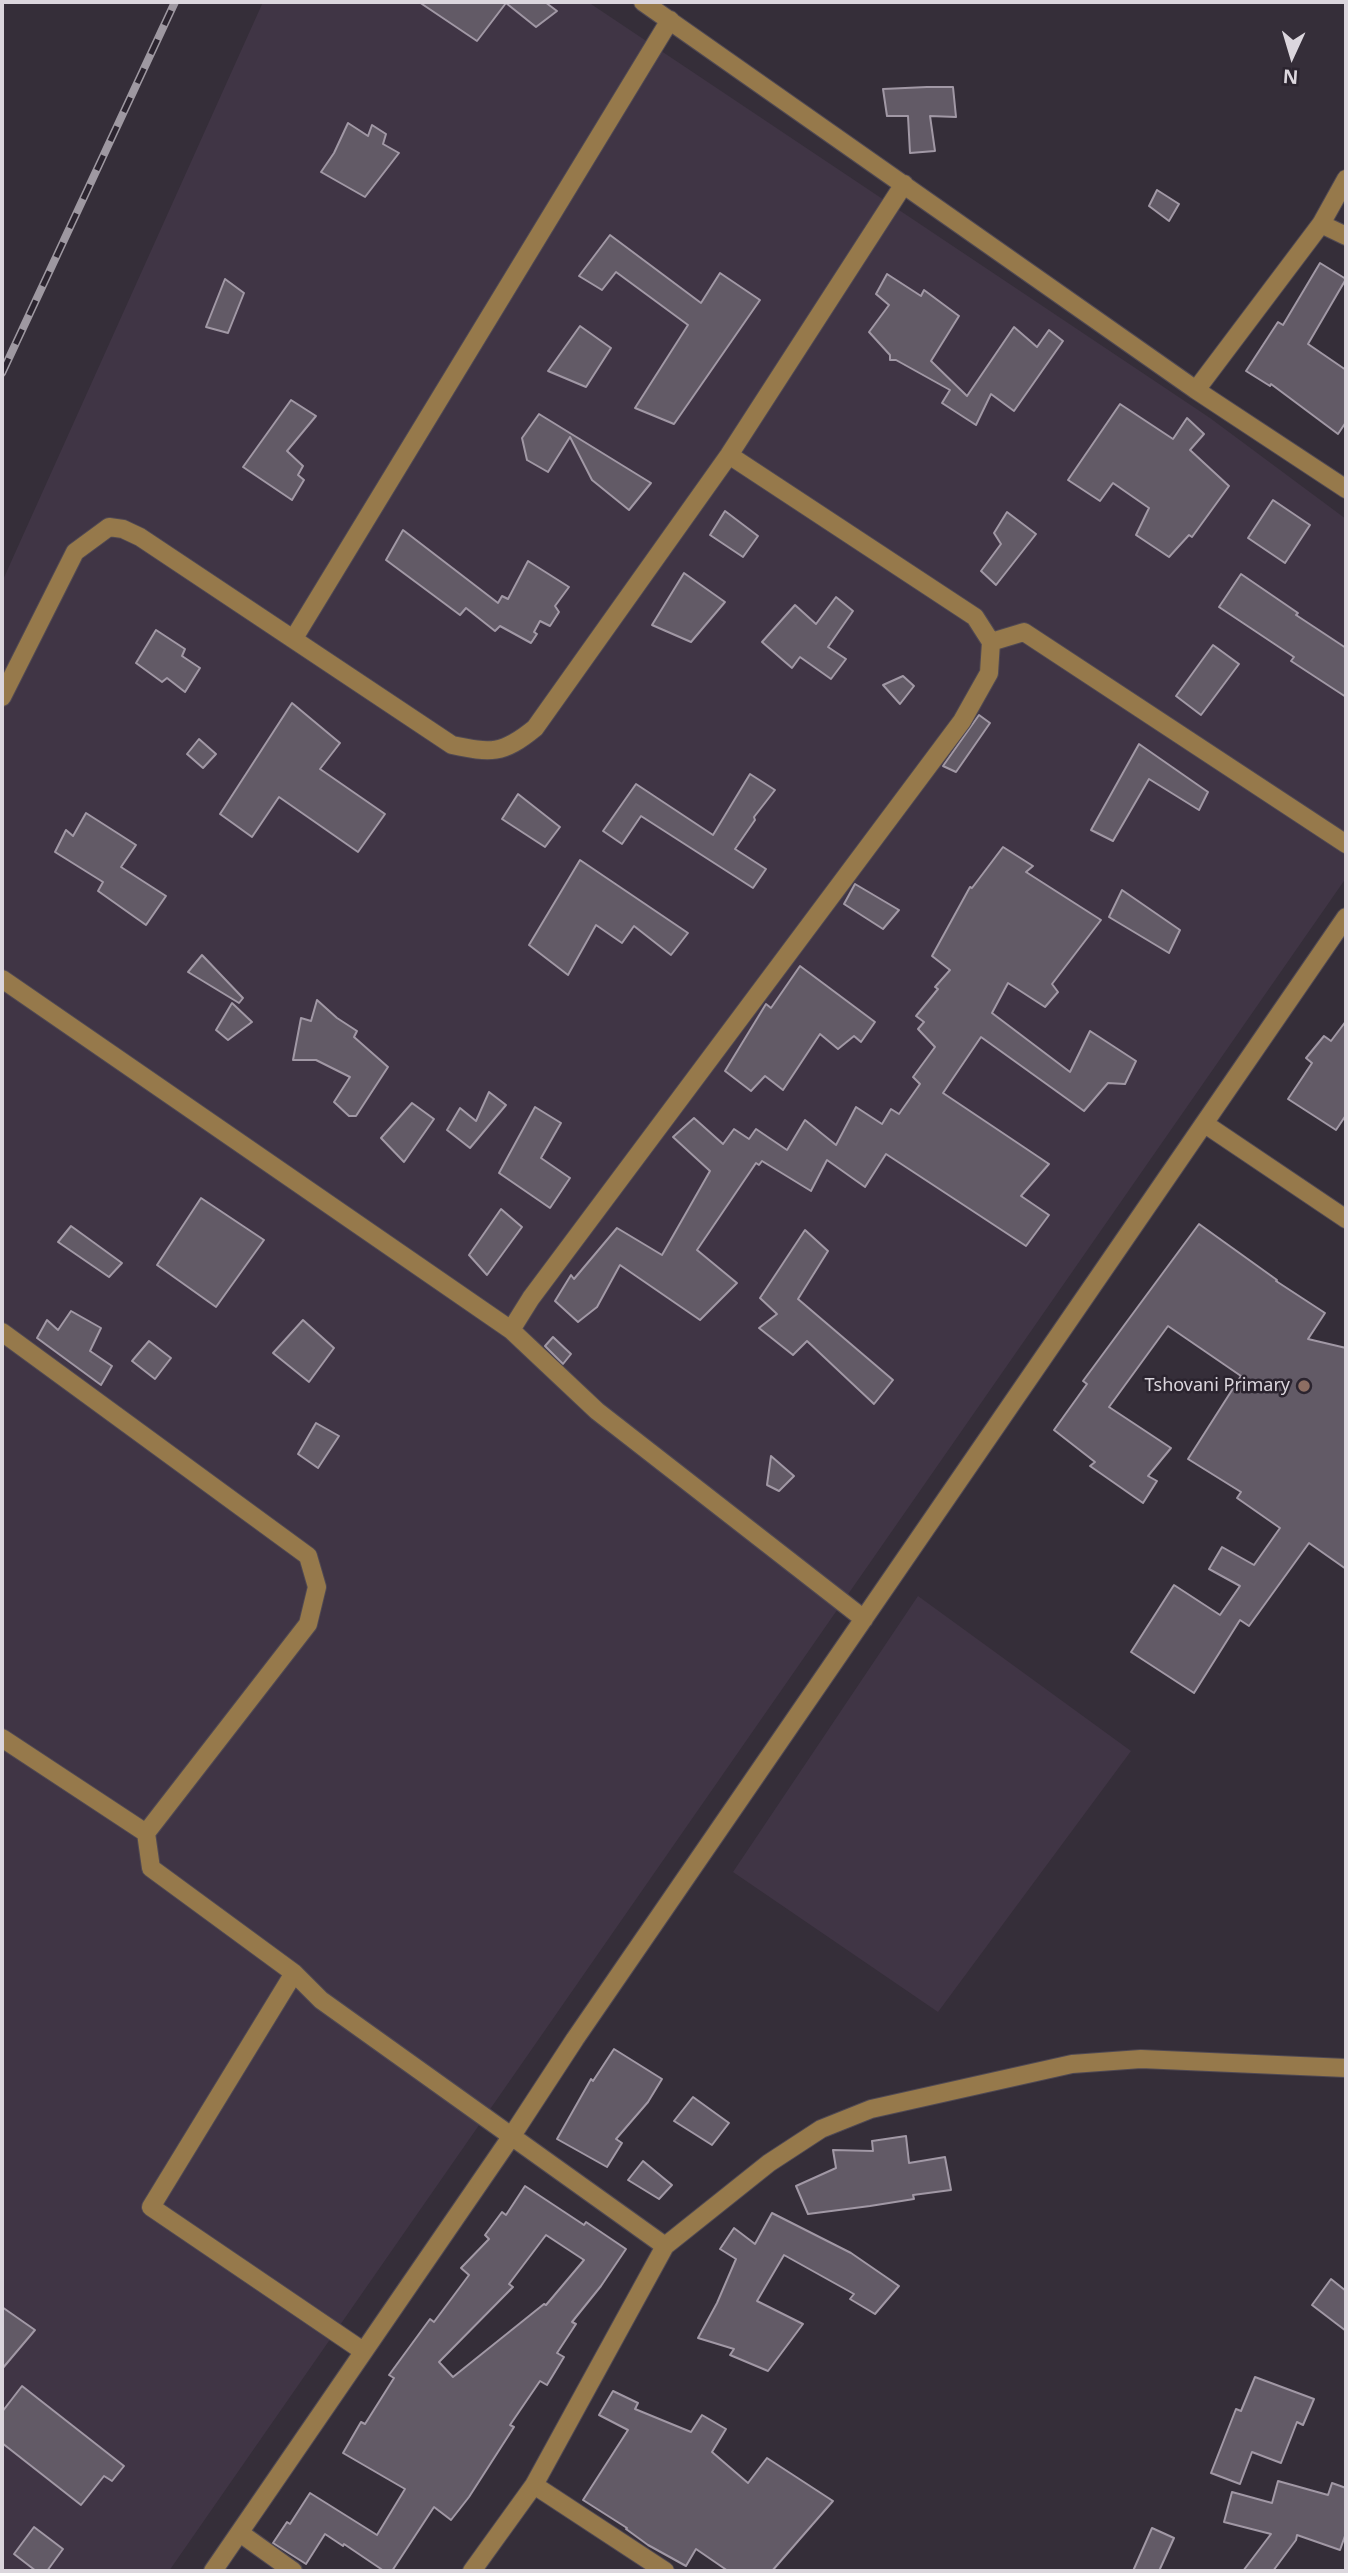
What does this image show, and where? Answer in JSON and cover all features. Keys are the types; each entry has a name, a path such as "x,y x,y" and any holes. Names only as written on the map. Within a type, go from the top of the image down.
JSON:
{"street":[{"path":"643,2 1196,390 1346,489"},
{"path":"294,638 670,20"},
{"path":"1196,390 1321,224 1346,179"},
{"path":"2,697 75,552 109,527 123,529 140,537 452,745 487,752 515,745 534,728 729,455 904,184"},
{"path":"1321,224 1346,236"},
{"path":"511,1330 531,1298 962,721 989,673 991,642 975,617 729,455"},
{"path":"991,642 1024,632 1346,844"},
{"path":"213,2571 1346,917"},
{"path":"2,979 511,1330 616,1426 864,1619"},
{"path":"1205,1124 1346,1219"},
{"path":"2,1332 308,1556 317,1587 308,1624 146,1833 151,1868 294,1973 321,2000 665,2246"},
{"path":"2,1738 146,1833"},
{"path":"294,1973 151,2207 363,2350"},
{"path":"472,2571 534,2485 665,2246 779,2156 821,2129 871,2109 1072,2064 1141,2059 1346,2068"},
{"path":"534,2485 665,2571"},
{"path":"240,2533 293,2571"}],"shaded area":[{"path":"263,2 588,2 1210,418 1346,519 1346,878 169,2571 2,2571 2,582"},
{"path":"918,1596 1131,1751 938,2012 733,1872"}],"building":[{"path":"419,2 545,2 557,11 536,27 506,3 477,41"},
{"path":"953,87 956,117 930,116 935,151 910,153 908,116 887,116 883,89"},
{"path":"348,123 368,136 372,125 386,134 383,144 399,153 365,197 321,172 334,153"},
{"path":"1157,190 1179,204 1169,221 1149,206"},
{"path":"610,235 701,303 720,273 760,300 674,424 635,408 688,325 616,272 602,290 579,276"},
{"path":"1320,263 1346,279 1308,344 1346,370 1346,422 1338,434 1271,384 1270,386 1246,371 1278,322 1283,325"},
{"path":"887,274 921,296 924,290 959,316 931,361 967,396 1014,327 1037,347 1049,330 1063,341 1014,411 991,394 976,425 942,403 950,390 896,360 890,360 890,355 869,332 889,305 876,294"},
{"path":"225,279 244,293 228,333 206,327"},
{"path":"580,326 611,348 586,387 548,371"},
{"path":"291,400 316,416 287,451 303,466 298,475 304,480 292,500 243,467"},
{"path":"1120,404 1173,439 1187,418 1204,434 1190,450 1229,486 1192,537 1189,535 1169,557 1136,535 1149,508 1113,483 1100,501 1068,480"},
{"path":"539,414 651,483 629,510 592,480 570,437 548,472 527,460 522,438"},
{"path":"1273,500 1310,525 1285,563 1248,538"},
{"path":"725,511 758,536 743,557 710,535"},
{"path":"1007,512 1036,534 996,585 981,571 1001,544 994,533"},
{"path":"403,530 498,603 502,596 508,599 528,561 569,587 555,606 559,612 550,626 540,621 534,632 537,634 531,643 500,626 495,631 466,608 460,615 386,560"},
{"path":"684,573 725,602 691,642 652,625"},
{"path":"1241,574 1346,648 1346,697 1291,661 1294,657 1219,607"},
{"path":"836,597 853,611 828,647 846,659 831,679 800,657 792,668 762,642 795,605 816,624"},
{"path":"156,630 185,649 182,656 200,668 185,692 167,678 162,682 136,663"},
{"path":"1213,645 1239,664 1201,715 1176,696"},
{"path":"903,676 914,686 900,704 883,685"},
{"path":"292,703 340,743 320,769 385,814 358,852 279,797 252,837 220,814"},
{"path":"979,715 990,723 956,772 943,766"},
{"path":"199,739 216,754 203,768 187,754"},
{"path":"1139,744 1208,792 1199,810 1149,779 1113,841 1091,830"},
{"path":"750,774 775,790 754,817 755,820 735,849 766,869 753,888 641,816 622,844 603,831 636,784 713,835"},
{"path":"518,794 560,827 545,847 502,819"},
{"path":"86,813 136,845 121,867 166,896 146,925 98,891 103,882 55,852 66,830 73,836"},
{"path":"1003,847 1033,866 1026,872 1101,920 1052,984 1058,992 1045,1007 1008,983 992,1013 1070,1072 1090,1031 1136,1061 1125,1084 1108,1083 1084,1111 981,1037 943,1093 1049,1164 1021,1196 1049,1215 1026,1246 886,1154 865,1187 827,1160 811,1191 762,1161 759,1165 756,1163 697,1250 737,1283 700,1320 620,1265 597,1307 578,1322 555,1301 571,1275 574,1279 617,1228 662,1255 710,1171 673,1137 694,1118 723,1144 734,1129 749,1139 756,1129 787,1150 805,1120 836,1145 856,1107 882,1124 891,1109 899,1114 920,1084 913,1077 935,1047 918,1029 924,1022 916,1016 950,970 932,956 970,887 972,888"},
{"path":"580,860 688,933 671,955 634,926 622,943 596,925 568,975 529,945"},
{"path":"855,884 899,910 883,929 844,904"},
{"path":"1122,890 1180,930 1169,953 1109,917"},
{"path":"202,955 243,998 239,1003 188,972"},
{"path":"800,966 875,1022 861,1042 854,1036 838,1049 820,1034 783,1090 765,1076 751,1091 725,1071 766,1004 771,1008"},
{"path":"317,1000 357,1031 354,1037 388,1067 356,1116 349,1116 334,1102 350,1077 316,1060 293,1060 301,1018 311,1021"},
{"path":"232,1003 252,1022 228,1040 216,1030"},
{"path":"1346,1021 1346,1115 1336,1130 1288,1099 1312,1063 1306,1058 1324,1036 1331,1041"},
{"path":"489,1092 506,1105 470,1148 447,1130 460,1108 476,1121"},
{"path":"412,1103 434,1119 404,1162 381,1138"},
{"path":"535,1107 561,1123 541,1158 570,1178 550,1208 499,1173"},
{"path":"201,1198 264,1240 216,1307 157,1265"},
{"path":"501,1209 522,1227 487,1275 469,1255"},
{"path":"1199,1224 1276,1281 1325,1313 1308,1339 1346,1348 1346,1569 1309,1543 1249,1626 1240,1620 1194,1693 1131,1652 1174,1585 1220,1615 1240,1586 1209,1569 1222,1547 1254,1565 1280,1528 1237,1498 1241,1492 1188,1459 1241,1376 1168,1326 1109,1407 1171,1448 1148,1476 1157,1481 1143,1503 1090,1466 1095,1462 1054,1430 1087,1384 1083,1381"},
{"path":"71,1226 122,1263 109,1277 58,1242"},
{"path":"805,1230 828,1251 798,1299 893,1380 874,1404 807,1341 793,1355 759,1328 777,1314 760,1298"},
{"path":"71,1311 101,1328 90,1351 112,1366 101,1385 37,1338 47,1320 58,1330"},
{"path":"303,1320 334,1348 309,1382 273,1353"},
{"path":"553,1337 571,1354 563,1364 545,1346"},
{"path":"149,1341 171,1358 155,1379 132,1361"},
{"path":"316,1423 339,1436 318,1468 298,1454"},
{"path":"771,1456 794,1476 779,1491 767,1485"},
{"path":"614,2049 662,2079 648,2102 616,2139 622,2143 607,2167 557,2139 591,2079 593,2081"},
{"path":"693,2097 729,2123 712,2145 674,2121"},
{"path":"906,2136 909,2163 945,2157 951,2190 913,2195 914,2199 808,2214 796,2186 836,2168 833,2150 873,2151 872,2141"},
{"path":"643,2161 672,2185 659,2199 628,2180"},
{"path":"525,2186 626,2249 572,2322 576,2324 557,2353 564,2357 547,2385 540,2381 510,2425 514,2427 469,2497 451,2520 434,2507 392,2571 384,2571 325,2534 306,2564 273,2543 287,2522 290,2524 310,2493 377,2535 405,2489 343,2453 361,2422 365,2424 394,2378 389,2375 430,2319 434,2322 469,2275 461,2268 489,2239 485,2235 502,2212 506,2215","holes":["546,2235 584,2260 546,2305 453,2377 439,2362 513,2287 509,2284"]},
{"path":"772,2213 851,2253 899,2286 875,2314 850,2299 854,2294 784,2255 757,2301 803,2324 768,2371 730,2355 734,2349 698,2338 736,2259 720,2249 734,2228 755,2244"},
{"path":"1331,2279 1346,2291 1346,2331 1312,2305"},
{"path":"2,2307 35,2330 2,2369"},
{"path":"1255,2377 1314,2399 1303,2425 1297,2422 1281,2463 1252,2452 1240,2484 1211,2473 1236,2409 1241,2411"},
{"path":"22,2386 124,2466 112,2481 104,2476 81,2505 2,2443 2,2412"},
{"path":"613,2391 638,2403 635,2409 691,2432 702,2415 726,2429 712,2452 748,2483 767,2458 833,2501 772,2571 728,2571 696,2549 686,2566 648,2545 583,2500 628,2430 599,2415"},
{"path":"1278,2481 1328,2495 1332,2483 1346,2488 1346,2533 1340,2550 1297,2535 1273,2571 1243,2571 1271,2534 1224,2522 1232,2492 1272,2503"},
{"path":"34,2527 63,2549 47,2571 36,2571 14,2554"},
{"path":"1152,2528 1174,2538 1159,2571 1133,2571"}],"railway":[{"path":"2,373 175,2"}],"place":[{"name":"Tshovani Primary","path":"1304,1386"}]}
